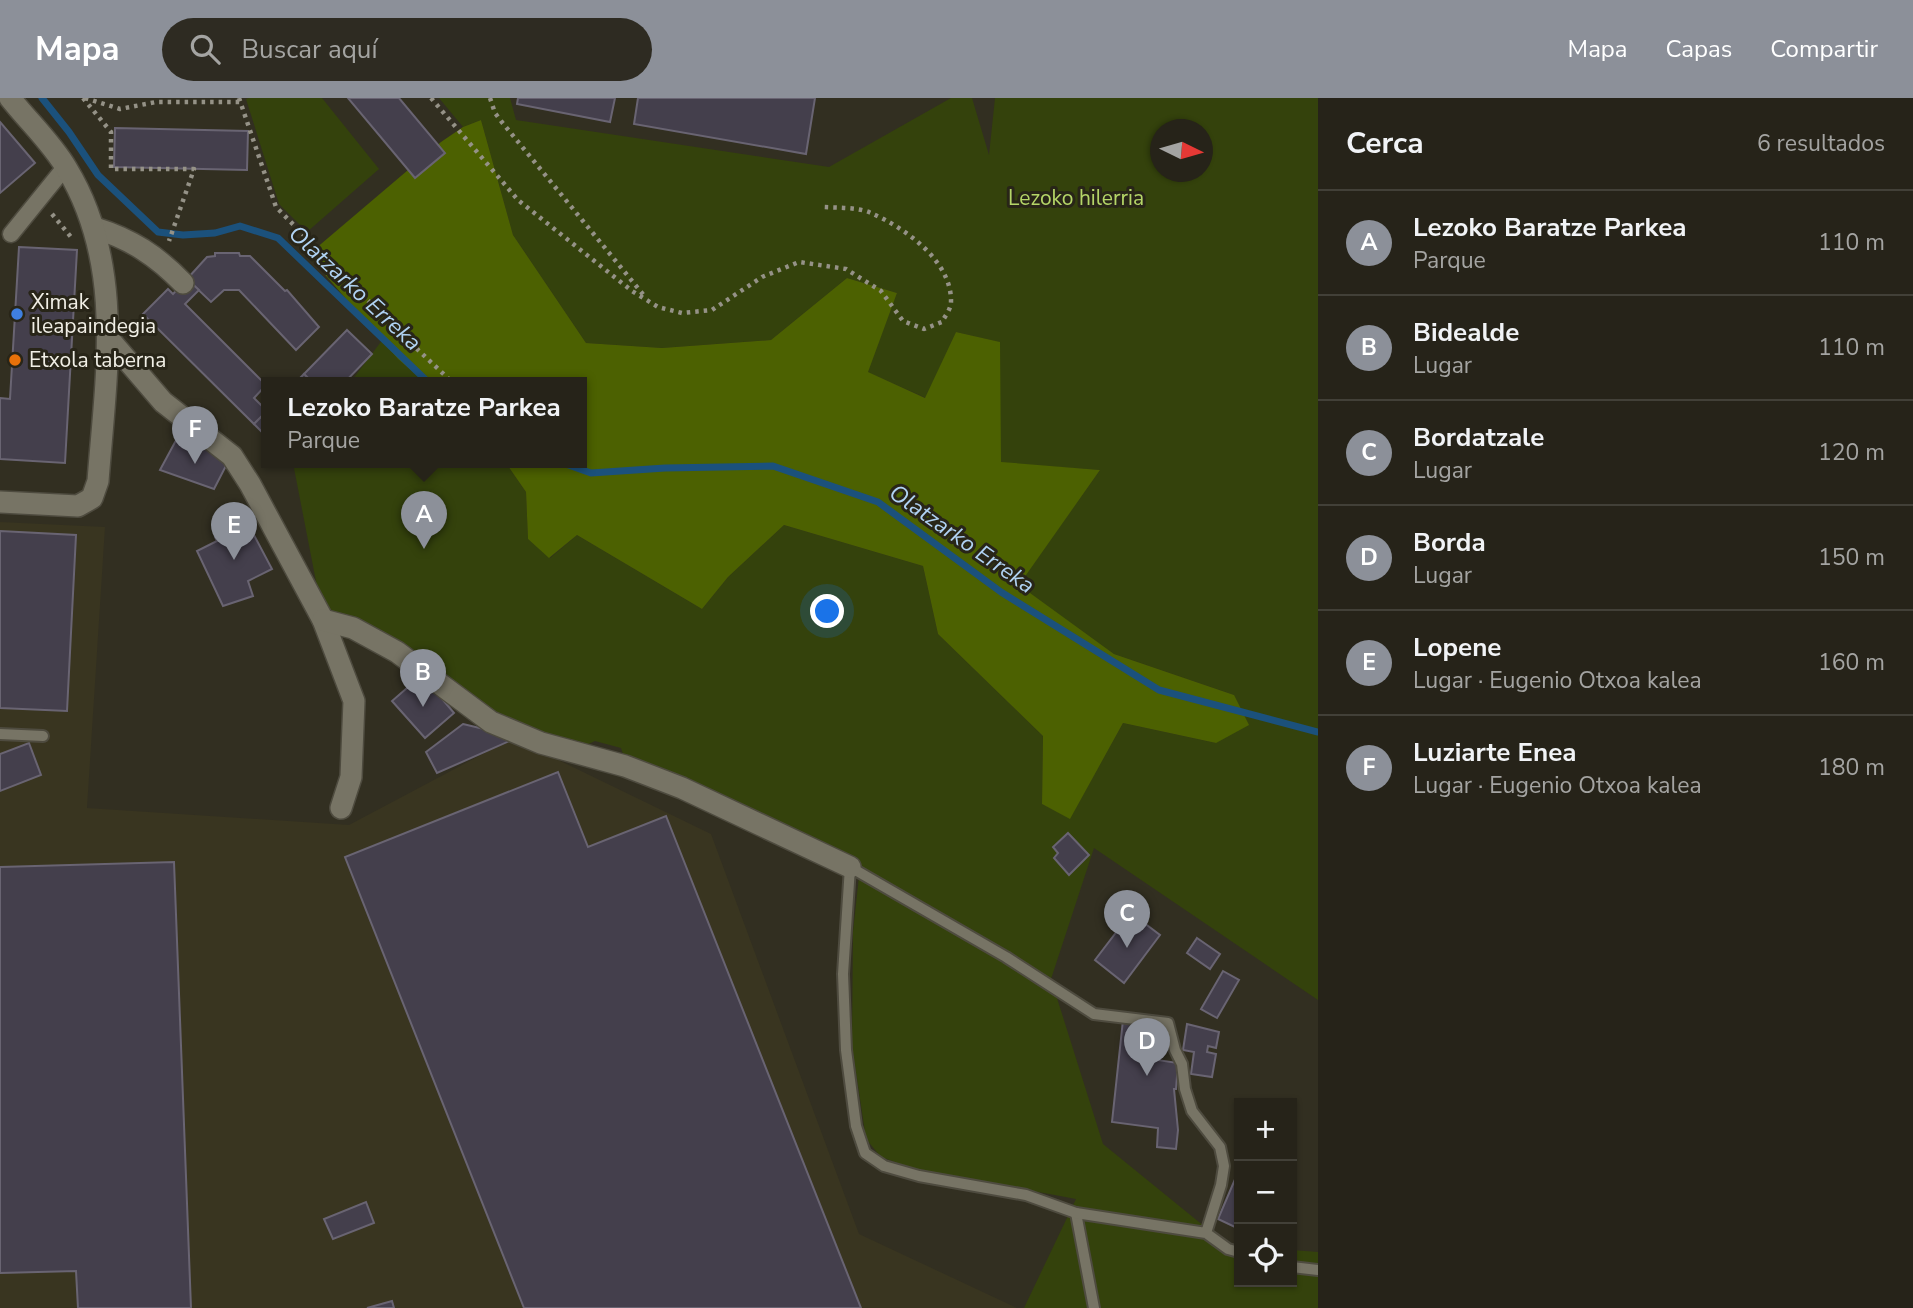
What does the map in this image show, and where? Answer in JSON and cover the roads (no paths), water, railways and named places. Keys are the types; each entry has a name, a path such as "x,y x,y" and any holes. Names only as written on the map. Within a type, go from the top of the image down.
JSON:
{"street":[{"path":"0,502 78,506 85,503 96,490 109,339 105,275 94,228 66,166 10,98"},
{"path":"11,234 66,166"},
{"path":"94,228 137,244 163,262 183,284"},
{"path":"109,339 163,402 232,456 250,484 323,620 354,701 351,777 341,808"},
{"path":"323,620 353,628 397,652 491,722 541,743 625,766 682,788 850,867"}],"lane":[{"path":"0,734 43,736"},
{"path":"1206,1233 1224,1166 1220,1147 1192,1111 1182,1064 1175,1050 1168,1023 1094,1014 1006,957 850,867 843,974 846,1050 856,1126 865,1153 884,1166 1026,1195 1076,1213 1206,1233 1234,1251"},
{"path":"1076,1213 1094,1308"},
{"path":"1297,1268 1318,1270"}],"waterway":[{"name":"Olatzarko Erreka","path":"42,98 98,175 158,232 183,235 215,233 240,226 278,238 423,377"},
{"name":"Olatzarko Erreka","path":"577,468 591,473 665,468 773,466 878,502 1001,592 1159,690 1318,732"}],"place":[{"name":"Ximak ileapaindegia","path":"17,314"},
{"name":"Etxola taberna","path":"15,360"},
{"name":"Luziarte Enea","path":"195,464"},
{"name":"Lezoko Baratze Parkea","path":"424,549"},
{"name":"Lopene","path":"234,560"},
{"name":"Bidealde","path":"423,707"},
{"name":"Bordatzale","path":"1127,948"},
{"name":"Borda","path":"1147,1076"}],"park label":[{"name":"Lezoko hilerria","path":"1076,198"}]}
